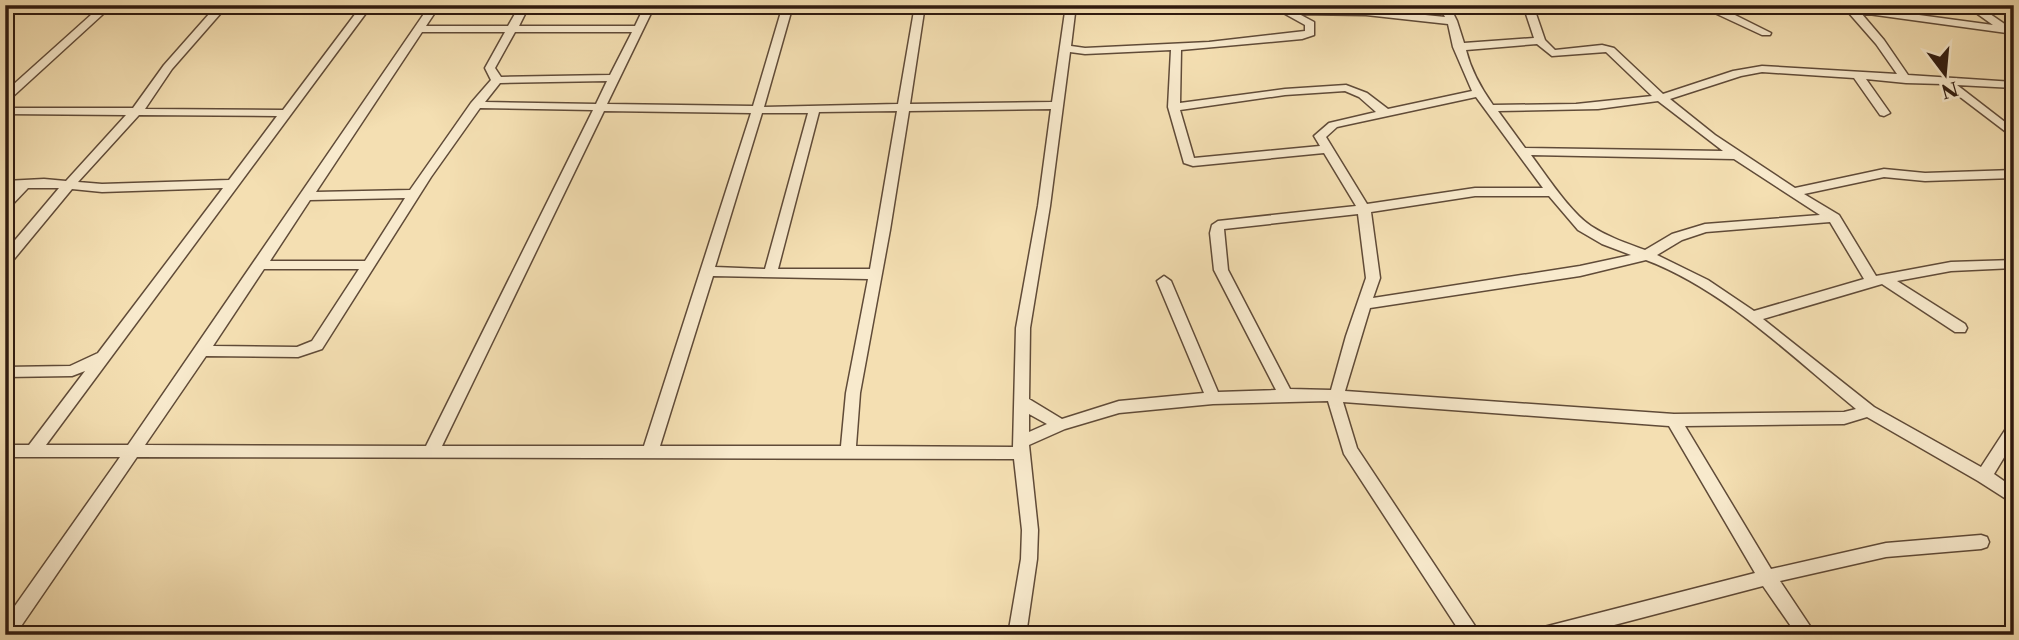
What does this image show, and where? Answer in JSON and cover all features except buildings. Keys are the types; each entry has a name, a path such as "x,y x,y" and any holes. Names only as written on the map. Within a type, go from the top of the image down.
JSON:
{"street":[{"path":"5,98 108,5"},
{"path":"5,261 135,112 168,67 223,5"},
{"path":"33,451 367,5"},
{"path":"5,635 202,351 435,5"},
{"path":"432,450 650,5"},
{"path":"650,452 706,271 760,110 788,5"},
{"path":"848,453 853,393 876,274 920,5"},
{"path":"1017,635 1029,559 1030,530 1021,448 1023,328 1044,206 1071,5"},
{"path":"1065,47 1085,51 1278,39 1310,33 1310,24 1274,5"},
{"path":"1444,5 1452,21 1458,47 1479,93 1520,151 1583,227 1607,241 1703,283 1752,317 1869,411 1984,476 2014,497"},
{"path":"1528,5 1540,41 1555,54 1602,48 1610,50 1661,98 1735,155 1834,218 1880,281 1960,328"},
{"path":"1666,5 1705,5 1766,33"},
{"path":"1821,5 2011,32"},
{"path":"1970,5 2011,32"},
{"path":"1287,11 1397,10 1452,21"},
{"path":"1852,10 1880,42 1906,80"},
{"path":"497,80 490,68 520,14"},
{"path":"421,29 638,29"},
{"path":"1458,47 1540,41"},
{"path":"1175,45 1174,107 1186,156 1190,162 1327,149"},
{"path":"1488,107 1570,108 1661,98 1702,88 1749,70 1778,69 1906,80 2014,85"},
{"path":"1858,76 1884,113"},
{"path":"202,351 310,350 317,345 475,105 497,80 614,78"},
{"path":"1947,82 2014,135"},
{"path":"1174,107 1285,92 1346,88 1363,95 1384,112"},
{"path":"1472,635 1350,450 1336,407 1363,304 1373,278 1364,228 1364,209 1320,136 1333,125 1479,93"},
{"path":"475,105 814,110 1058,105"},
{"path":"770,274 814,110"},
{"path":"5,111 284,113"},
{"path":"1520,151 1735,155"},
{"path":"1794,192 1884,173 1925,177 2014,174"},
{"path":"5,205 25,184"},
{"path":"5,185 102,188 232,184"},
{"path":"1286,396 1222,270 1216,233 1218,225 1364,209 1475,192 1552,192"},
{"path":"305,196 415,194"},
{"path":"1363,304 1567,274 1646,256 1677,237 1705,228 1834,218"},
{"path":"1752,317 1880,281 1965,265 2014,264"},
{"path":"258,265 370,265"},
{"path":"706,271 876,274"},
{"path":"1164,281 1213,398"},
{"path":"5,372 72,371 105,354"},
{"path":"72,371 80,377 80,387"},
{"path":"5,451 848,453 1021,448 1060,425 1119,407 1213,398 1338,394 1517,412 1674,420 1833,419 1869,411"},
{"path":"1022,402 1060,425"},
{"path":"1674,420 1767,577 1807,635"},
{"path":"1984,476 2006,453 2014,429"},
{"path":"1545,635 1790,569 1886,550 1981,542"}]}
